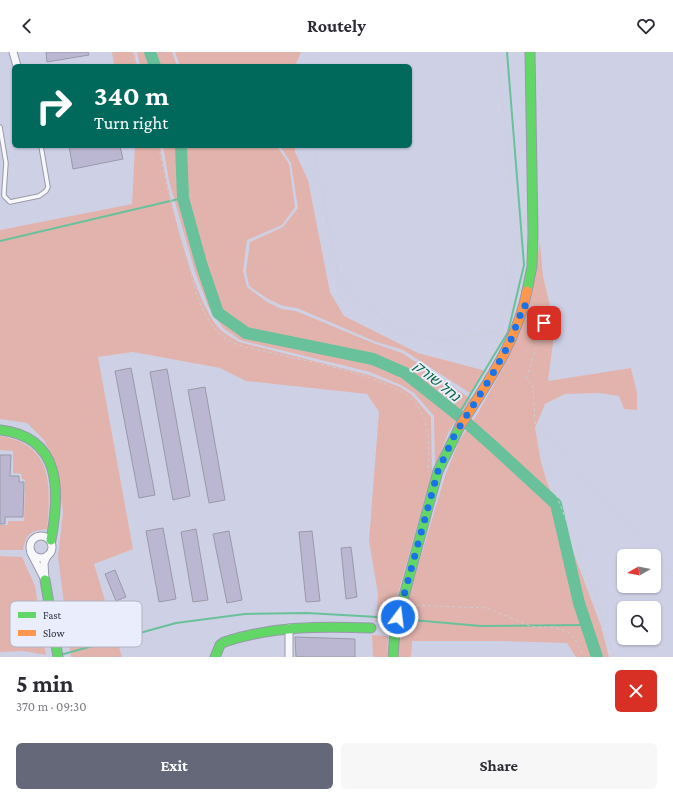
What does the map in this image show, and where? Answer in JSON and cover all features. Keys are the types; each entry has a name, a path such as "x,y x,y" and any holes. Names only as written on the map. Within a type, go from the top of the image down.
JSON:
{"main road":[{"path":"393,657 395,629 433,486 455,434 491,377 510,342 524,305 532,266 533,234 530,52"},
{"path":"0,430 23,435 32,440 47,457 54,479 57,500 51,540"},
{"path":"45,580 49,601"},
{"path":"215,657 220,646 224,642 289,628 371,628"},
{"path":"56,647 58,657"}],"street":[{"path":"13,52 16,64"},
{"path":"38,536 46,536 51,540 53,548 44,563 45,580 31,552 32,540 38,536"},
{"path":"31,552 38,558 47,556"},
{"path":"289,628 289,657"}],"lane":[{"path":"0,127 6,163 2,192 10,202 39,196 46,191 48,187 41,148"}],"path":[{"path":"133,52 136,64"},
{"path":"312,64 315,52"},
{"path":"313,148 338,273 348,291 401,333 444,340 500,330 518,236 497,52"},
{"path":"159,148 163,172 196,294 210,323 218,333 236,344 359,374 409,396 419,407 428,434 431,446 428,475 433,486"},
{"path":"524,305 544,323 526,380 533,387 535,423 543,460 597,599 604,628 615,657"},
{"path":"535,423 673,576"},
{"path":"0,553 31,552"},
{"path":"401,605 419,604 487,608 533,627 554,627 568,632 574,637 584,657"},
{"path":"371,628 395,629"},
{"path":"0,653 1,657"}],"shaded area":[{"path":"112,52 134,52 137,64 114,64"},
{"path":"137,52 172,52 176,64 140,64"},
{"path":"175,52 301,52 296,64 179,64"},
{"path":"135,148 160,148 168,189 191,271 210,316 221,330 239,342 369,375 400,387 412,395 431,417 432,473 390,622 376,621 378,594 369,541 379,412 367,394 246,381 220,368 133,352 98,357 133,549 94,564 105,601 64,601 58,557 63,512 56,463 44,440 27,423 0,419 0,230 132,204"},
{"path":"163,148 278,148 289,164 295,207 282,225 247,240 243,271 247,287 267,302 282,309 296,311 373,343 402,353 471,399 449,431 435,467 434,416 414,393 401,385 370,372 240,340 223,328 208,306 195,272 169,181"},
{"path":"281,148 295,148 295,152 308,180 330,292 344,316 418,353 486,371 470,393 403,350 374,341 297,308 283,306 268,299 249,286 246,271 250,242 283,227 298,208 291,163"},
{"path":"540,242 543,276 555,327 548,381 631,368 637,393 637,410 624,409 619,396 599,393 565,394 545,404 535,428 541,462 546,479 601,626 609,657 576,657 567,643 412,641 411,657 396,657 399,629 445,476 459,441 478,413 503,368 522,325 531,294"},
{"path":"0,436 17,440 30,448 39,457 45,469 48,482 49,497 47,529 30,534 26,540 23,550 0,550 0,525 8,525 8,521 24,521 25,480 22,479 21,474 13,473 13,451 0,450"},
{"path":"0,556 22,557 35,586 37,601 10,601 10,647 45,647 46,655 24,651 0,652"},
{"path":"372,635 388,636 387,657 373,657"},
{"path":"70,647 119,647 122,657 71,657"}],"building":[{"path":"46,52 88,52 89,55 47,62"},
{"path":"69,148 120,148 123,159 73,169"},
{"path":"131,368 155,495 139,498 115,371"},
{"path":"167,369 190,496 173,500 150,372"},
{"path":"205,387 225,500 209,503 188,390"},
{"path":"0,455 11,455 10,476 19,476 19,482 24,482 23,517 5,517 5,524 0,524"},
{"path":"163,528 176,599 159,602 146,531"},
{"path":"196,529 208,600 193,602 181,532"},
{"path":"229,531 242,600 227,603 213,534"},
{"path":"312,531 320,601 306,602 299,532"},
{"path":"351,547 357,597 346,599 341,548"},
{"path":"115,570 126,597 116,601 105,574"},
{"path":"295,637 355,639 355,657 296,657"}],"waterway":[{"name":"נחל שורק","path":"150,52 154,64"},
{"path":"458,415 508,332 524,265 507,52"},
{"name":"נחל שורק","path":"181,148 183,198 201,263 218,313 246,333 373,359 405,373 458,415 494,447 556,504 579,603 597,657"},
{"path":"0,241 183,198"},
{"path":"142,632 176,623 245,614 307,613 395,618"},
{"path":"401,619 481,626 586,625"},
{"path":"60,655 89,647"}],"traffic: fast":[{"path":"527,291 532,266 533,234 530,52"},
{"path":"393,657 395,629 438,471 460,426"},
{"path":"0,430 20,435 35,443 46,455 52,469 55,486 56,503 51,540"},
{"path":"45,580 49,601"},
{"path":"215,657 220,645 224,642 260,633 315,627 371,628"},
{"path":"56,647 58,657"}],"traffic: slow":[{"path":"460,426 509,345 527,291"}],"route":[{"path":"398,617 433,486 438,471 455,434 498,366 510,342 524,305 544,323"}]}
